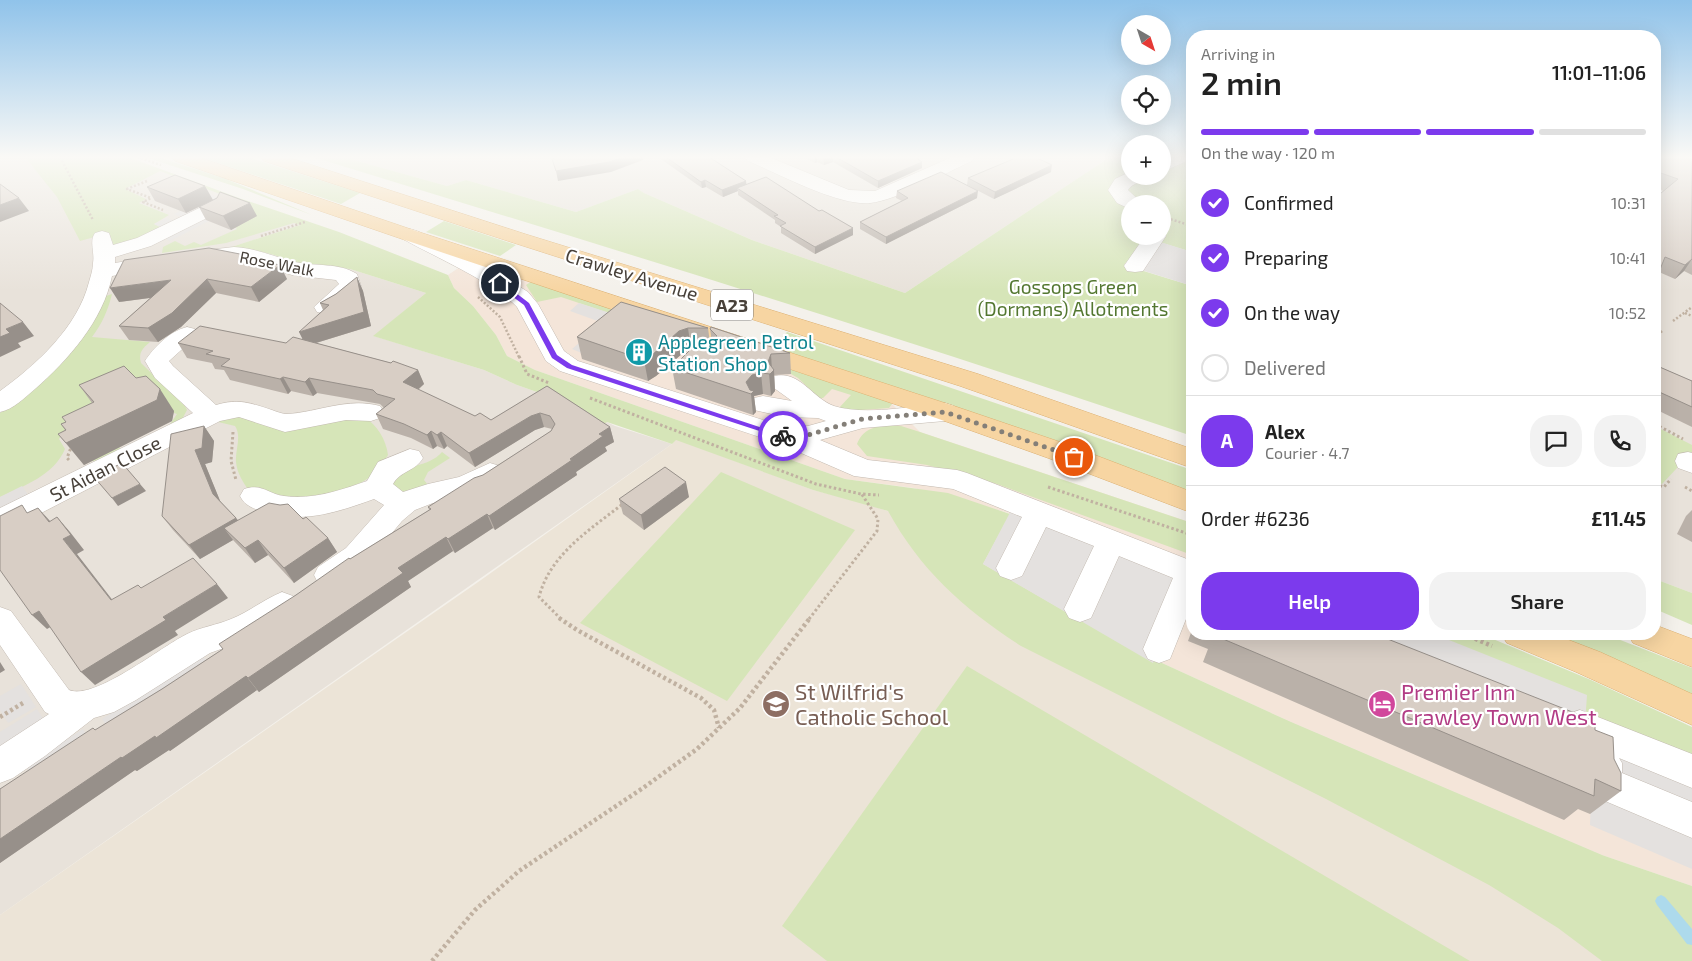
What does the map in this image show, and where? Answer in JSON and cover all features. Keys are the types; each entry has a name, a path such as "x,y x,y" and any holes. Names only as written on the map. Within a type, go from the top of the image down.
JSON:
{"main road":[{"name":"Crawley Avenue","path":"312,202 945,412 1057,451 1186,501"},
{"name":"Crawley Avenue","path":"407,202 969,380 1186,457"},
{"path":"1533,640 1588,662 1692,710"},
{"path":"1659,640 1692,653"}],"street":[{"path":"0,404 44,366 67,342 95,295 103,254 144,242 216,206"},
{"path":"409,235 490,278 520,297 530,308 554,356 561,362 666,381 787,437 864,469 957,480 1186,570"},
{"path":"1135,266 1150,245"},
{"name":"Rose Walk","path":"103,254 182,258 240,254 259,257 297,269 329,271 349,279 350,286 324,308"},
{"path":"187,334 161,356 158,362 164,372 205,418"},
{"path":"783,382 821,410"},
{"path":"763,404 785,409 821,410 839,416 862,419"},
{"name":"St Aidan Close","path":"0,521 205,418 231,409 240,409 285,423 346,411 371,412"},
{"path":"787,437 808,435 862,419 945,412"},
{"path":"245,489 275,505 289,508 308,507 334,502 377,488 388,469 410,458"},
{"path":"0,620 57,701 68,707 83,706 102,701 124,690 199,643 243,628 266,615 356,556 392,514 405,503 438,492 466,486 478,481 511,460"},
{"path":"377,488 405,503"},
{"path":"1011,568 1039,512"},
{"path":"1080,609 1111,540"},
{"path":"1159,649 1186,584"},
{"path":"0,766 68,722 83,706"},
{"path":"1548,713 1692,771"},
{"path":"1603,734 1604,783 1692,820"}],"path":[{"path":"80,202 103,254"},
{"path":"143,202 187,220"},
{"path":"158,208 164,205"},
{"path":"1171,219 1186,224"},
{"path":"1673,321 1692,307"},
{"path":"1685,313 1692,316"},
{"path":"205,418 229,426 232,430 234,436 231,461 232,470 245,489"},
{"path":"1661,430 1688,455"},
{"path":"67,458 72,445 72,438"},
{"path":"432,961 475,910 519,871 643,788 696,749 740,708 877,531 880,523 878,516 864,503 861,494 864,469"},
{"path":"626,502 583,535 563,554 540,587 539,598 559,618 577,630 701,698 714,710 720,728"}],"shaded area":[{"path":"0,202 241,202 301,225 222,250 254,250 324,268 350,269 426,293 374,336 484,370 517,385 568,403 615,426 672,444 0,915"},
{"path":"198,202 228,202 238,206 170,241 150,232 160,227 154,224 167,218 177,222 184,218 174,214"},
{"path":"541,202 603,202 576,212"},
{"path":"664,202 1042,202 905,293 752,240"},
{"path":"1661,202 1692,202 1692,593 1661,581"},
{"path":"1154,245 1170,245 1186,250 1186,284 1138,269"},
{"path":"469,261 889,401 920,432 1186,521 1186,640 1446,640 1692,764 1692,886 1602,855 1291,722 1162,663 1077,618 983,564 1009,513 914,488 845,479 535,370 507,356 496,335 473,306 454,288 448,275"},
{"path":"579,303 613,314 584,354 572,349 603,323 570,311"},
{"name":"St Wilfrid's Catholic School","path":"676,439 813,490 864,503 992,547 983,564 1153,663 1602,855 1678,961 0,961 0,915 481,580 672,444"},
{"path":"22,486 29,496 0,511 0,497"},
{"path":"1015,503 1186,570 1186,582 1153,663 983,564"},
{"path":"1373,640 1449,640 1587,695 1585,724 1692,767 1692,869 1590,825 1592,765 1372,642"},
{"path":"202,655 213,669 112,734 102,719"},
{"path":"21,684 36,707 8,723 0,710 0,696"},
{"path":"37,709 46,723 0,751 0,732"},
{"path":"83,729 92,744 35,781 26,766"}],"green space":[{"path":"60,202 141,202 139,203 169,215 154,224 161,227 134,240 114,246 109,233 80,241"},
{"path":"240,202 250,202 339,232 448,275 454,288 473,306 496,335 507,356 535,370 845,479 948,493 1010,514 983,564 1077,618 1162,663 1291,722 1602,855 1692,886 1692,961 1602,961 1558,928 1489,885 1326,799 1021,646 981,618 946,587 915,552 888,511 813,490 676,440 672,444 607,422 599,427 568,403 517,385 484,370 373,336 426,293 350,269 302,265 254,250 219,251 300,225 294,223 226,243 162,253 163,247 175,241 185,246 194,242 201,245 237,229 235,227 243,203"},
{"path":"277,202 281,202 312,215"},
{"name":"Gossops Green (Dormans) Allotments","path":"459,202 541,202 576,212 603,202 664,202 752,240 905,293 1042,202 1121,202 1121,245 1140,245 1124,265 1186,284 1186,434 864,328"},
{"path":"1171,202 1186,202 1186,250 1169,245 1171,245"},
{"path":"444,221 516,245 500,256 426,232"},
{"path":"532,281 889,401 892,404 889,408 847,411 838,409 851,395 832,389 823,398 819,398 798,378 791,374 561,297 537,302 526,285"},
{"path":"112,294 104,317 92,337 150,342 143,348 140,359 141,363 185,406 187,410 180,423 111,458 82,463 118,446 122,450 168,427 177,414 163,402 67,427 59,439 65,449 54,466 37,479 0,497 0,413 30,390 106,296"},
{"path":"787,332 1186,468 1186,490 1023,430 772,347"},
{"path":"223,417 364,417 380,433 388,455 375,474 351,489 292,500 265,492 259,487 249,491 237,466 238,435 235,426 214,421"},
{"path":"884,425 901,426 1186,521 1186,553 997,484 927,465 867,456 857,444 859,439 868,430"},
{"path":"1661,429 1692,445 1692,452 1662,484"},
{"path":"442,452 450,458 428,472 424,480 428,485 411,494 395,490 390,475 430,461"},
{"path":"721,472 855,530 727,701 580,623"},
{"path":"1661,581 1692,593 1692,625 1661,612"},
{"path":"1445,640 1495,640 1591,680 1692,727 1692,764 1586,718"},
{"path":"1556,640 1620,640 1692,668 1692,699"},
{"path":"967,666 1470,961 827,961 782,926"}],"building":[{"path":"209,202 250,203 223,216 199,207"},
{"path":"758,202 805,202 853,228 815,247 780,226 786,223 774,216 778,215"},
{"path":"900,202 956,202 886,237 860,222"},
{"path":"1661,202 1692,202 1692,259 1685,265 1665,257 1661,267"},
{"path":"209,248 245,255 241,257 280,265 251,287 207,279 172,313 148,328 119,326 171,280 110,288 124,260"},
{"path":"357,277 364,312 299,332 329,305 320,303 336,294"},
{"path":"621,302 708,328 688,328 679,331 644,360 577,337"},
{"path":"0,303 23,322 6,329 10,333 0,337"},
{"path":"200,326 286,343 293,337 391,363 393,361 418,370 403,382 475,416 480,413 491,420 547,386 610,427 599,434 603,436 570,459 572,460 489,516 487,514 448,539 446,537 398,568 403,573 248,678 246,676 156,738 155,736 121,757 0,839 0,789 93,728 95,730 223,649 219,644 296,595 349,558 431,509 428,507 474,478 483,475 551,431 555,424 550,416 540,413 531,416 469,453 441,432 437,435 431,431 427,435 376,414 395,399 377,394 373,390 309,378 305,382 283,377 280,379 221,366 230,359 206,354 213,351 178,343"},
{"path":"711,327 790,353 771,354 768,362 774,370 770,374 752,375 746,382 750,390 754,391 751,394 672,368 693,347 713,342 717,336 710,329"},
{"path":"124,366 136,378 146,376 160,389 157,400 66,443 58,434 66,430 61,424 66,422 62,417 94,402 79,385"},
{"path":"1661,368 1692,381 1692,407 1661,393"},
{"path":"204,426 202,448 195,450 213,494 236,518 189,545 162,516 171,434"},
{"path":"122,463 140,484 112,498 94,477"},
{"path":"665,467 686,482 641,515 619,499"},
{"path":"269,503 288,504 303,519 306,517 328,538 284,568 258,540 245,548 224,528"},
{"path":"22,505 27,513 38,508 49,522 57,517 71,535 63,539 111,600 138,585 141,588 193,558 217,584 163,617 166,620 81,672 39,611 32,615 0,570 0,516"},
{"path":"1225,640 1390,640 1595,721 1595,730 1613,737 1614,759 1621,773 1621,791 1595,779 1594,796"}],"waterway":[{"path":"1661,901 1692,939"}],"way so far":[{"path":"783,436 808,435 878,416 945,412 1074,457"}],"place":[{"name":"Applegreen Petrol Station Shop","path":"639,352"},
{"name":"St Wilfrid's Catholic School","path":"776,704"},
{"name":"Premier Inn Crawley Town West","path":"1382,704"}],"route":[{"path":"500,283 527,304 554,356 561,362 783,436"}]}
